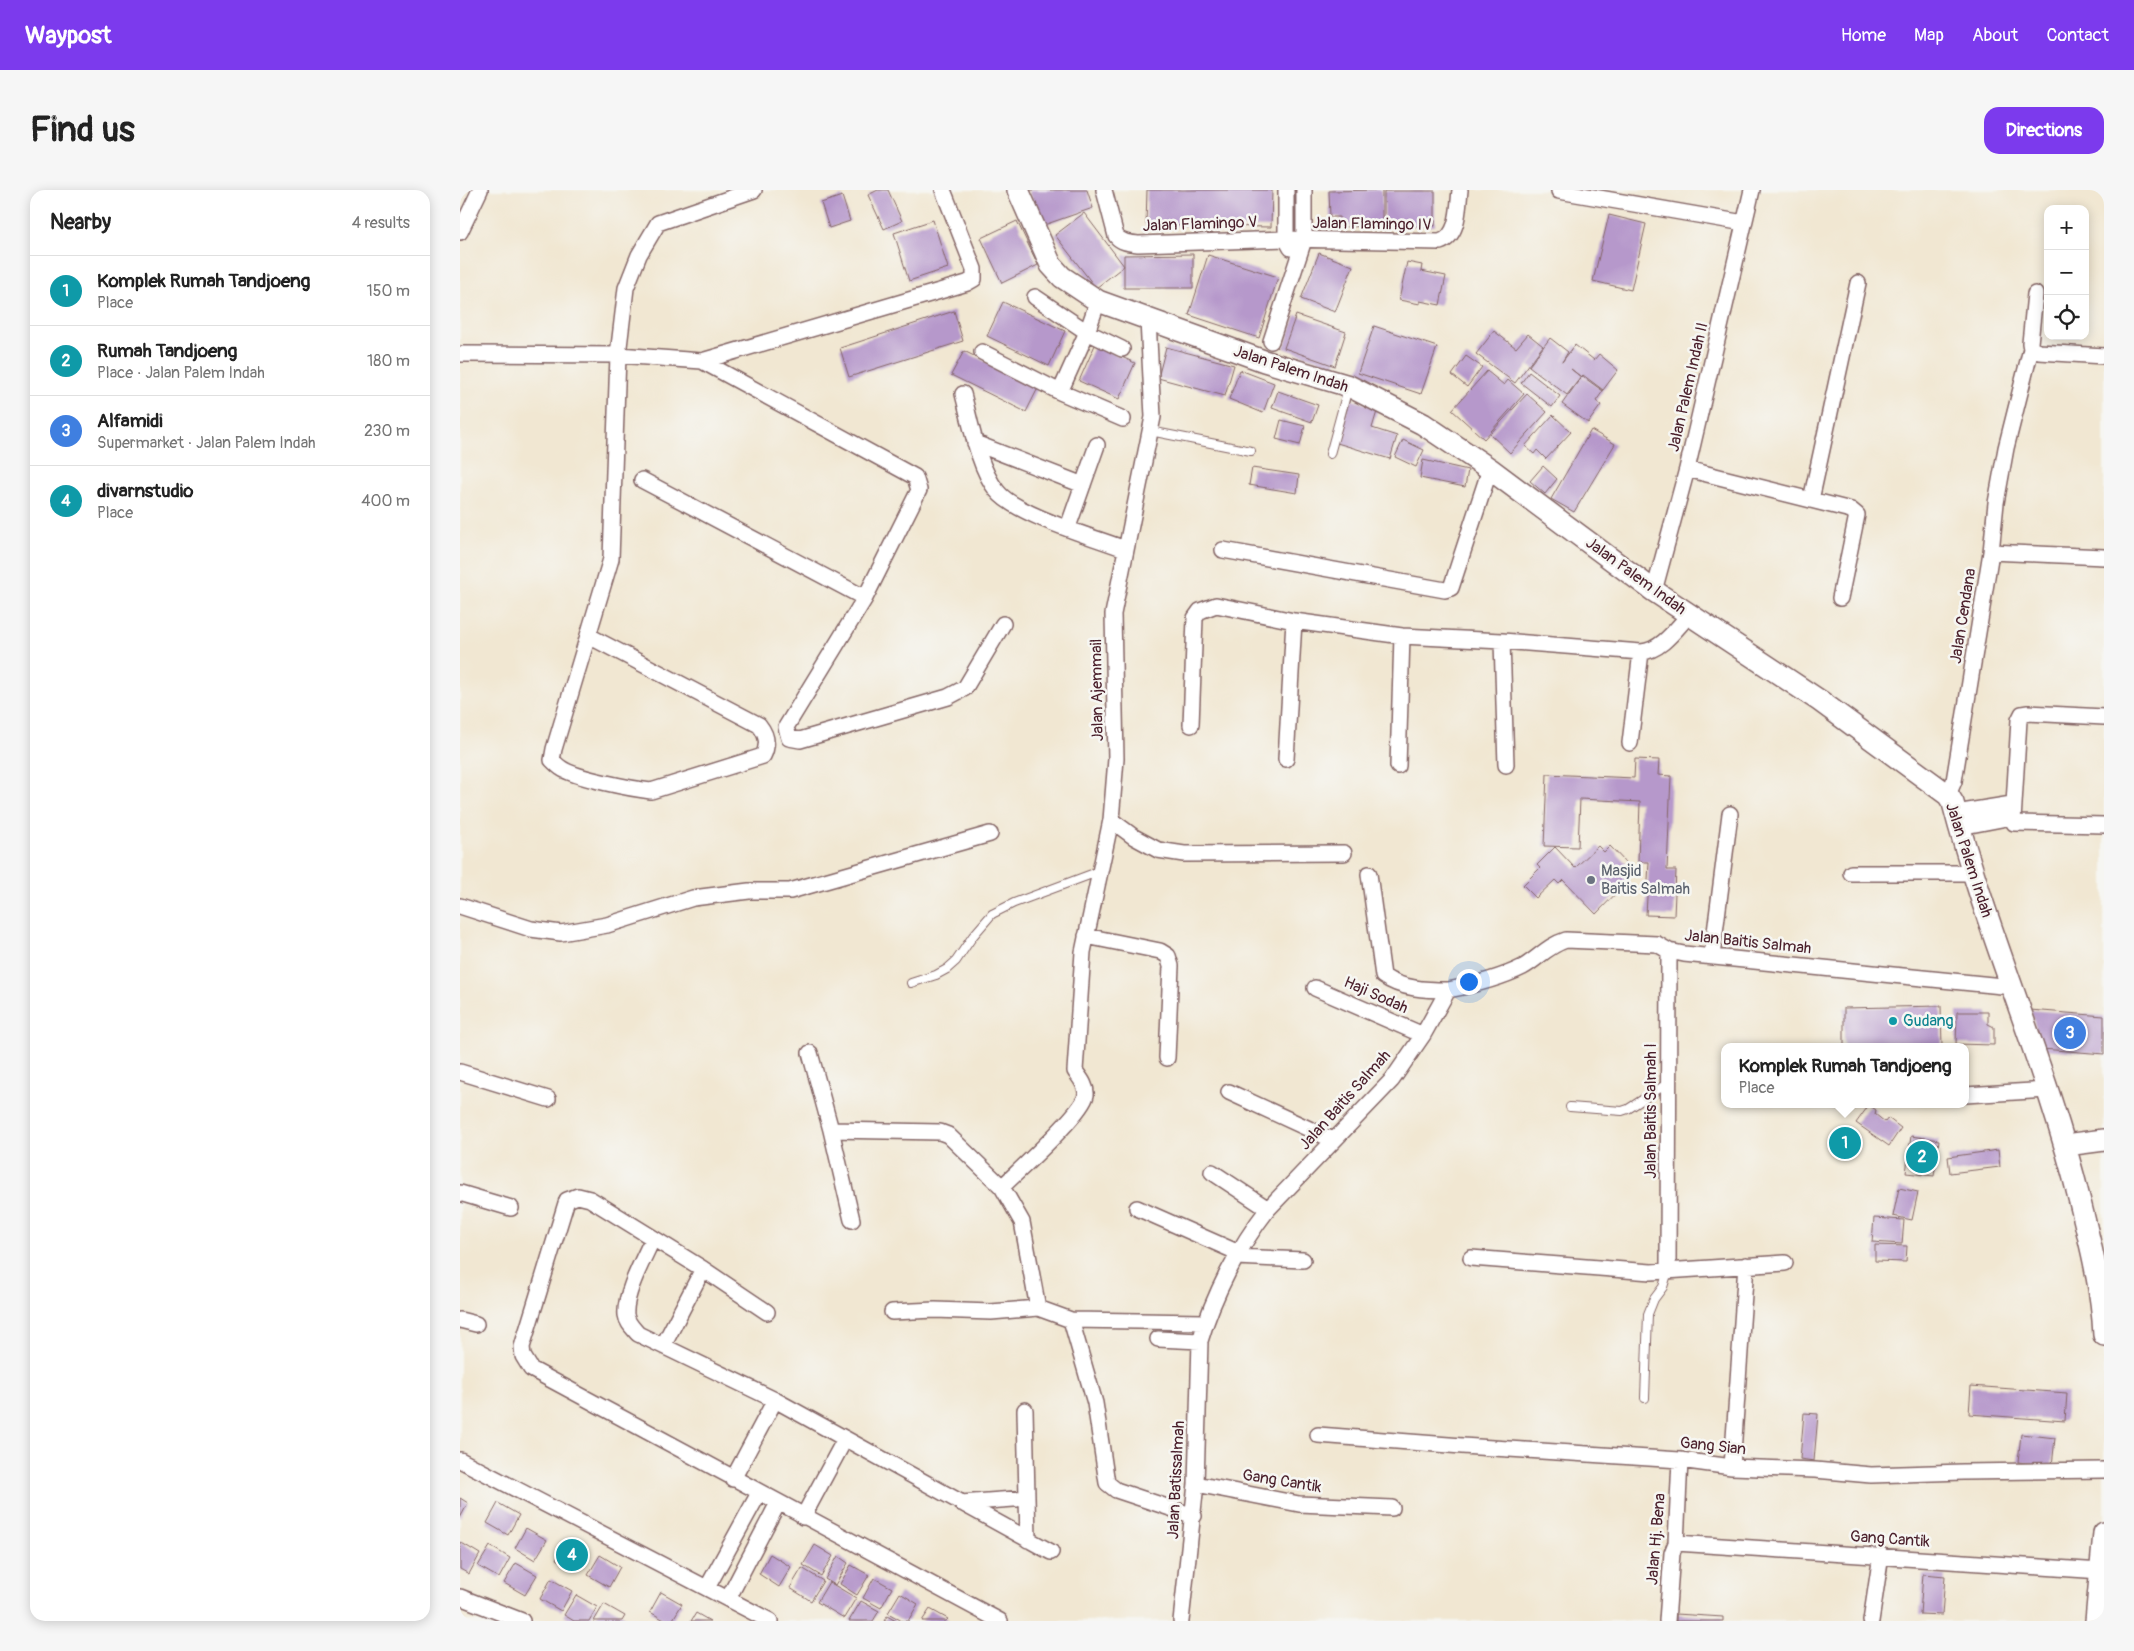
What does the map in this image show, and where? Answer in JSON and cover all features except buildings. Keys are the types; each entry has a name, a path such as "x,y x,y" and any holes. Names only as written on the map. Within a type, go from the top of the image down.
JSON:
{"street":[{"path":"460,232 480,190"},
{"path":"589,636 759,725 766,733 767,748 763,756 651,790 637,789 572,773 560,768 552,760 554,749 612,559 618,355 626,288 638,255 658,223 754,190"},
{"path":"460,354 618,355 702,361 967,284 974,279 974,269 943,190"},
{"name":"Jalan Palem Indah","path":"1018,190 1050,265 1062,277 1098,301 1264,361 1349,386 1423,424 1490,469 1654,591 1820,701 1955,812 1973,873 2066,1145 2094,1255 2104,1322"},
{"name":"Jalan Flamingo V","path":"1104,190 1116,236 1127,243 1304,240"},
{"path":"1286,190 1286,239 1296,259"},
{"path":"1270,340 1304,240 1304,190"},
{"name":"Jalan Flamingo IV","path":"1304,240 1440,242 1450,236 1454,226 1460,190"},
{"name":"Jalan Palem Indah II","path":"1654,591 1687,469 1752,190"},
{"path":"1558,191 1744,224"},
{"path":"1810,500 1858,283"},
{"path":"1991,552 1996,503 2006,448 2031,349 2035,294"},
{"path":"1035,297 1087,332 1122,348"},
{"path":"1060,392 1087,332 1098,301"},
{"name":"Jalan Ajemmail","path":"1002,1187 1079,1108 1086,1096 1085,1088 1075,1071 1081,1008 1083,952 1102,870 1111,820 1116,759 1113,614 1153,417 1148,320"},
{"path":"2031,349 2039,352 2104,356"},
{"path":"982,352 1060,392 1123,418"},
{"path":"702,361 915,477 919,490 865,598 786,727 788,738 800,740 948,697 965,688 1003,624"},
{"path":"963,394 975,443 997,492 1018,508 1125,549"},
{"path":"975,443 1083,485"},
{"path":"1068,527 1097,445"},
{"path":"1223,550 1445,590 1451,588 1490,469"},
{"path":"1687,469 1851,510 1857,515 1840,598"},
{"path":"642,480 865,598"},
{"name":"Jalan Cendana","path":"1955,812 1954,781 1991,552 2104,557"},
{"path":"1191,725 1195,618 1200,611 1216,604 1294,621 1402,636 1502,641 1641,652 1650,652 1658,647 1689,615"},
{"path":"1286,759 1294,621"},
{"path":"1398,766 1402,636"},
{"path":"1502,641 1506,765"},
{"path":"1630,743 1641,652"},
{"path":"2104,717 2022,714 2019,720 2012,811 2014,823 2104,825"},
{"path":"1955,812 2012,811"},
{"path":"1712,956 1730,814"},
{"path":"1111,820 1134,837 1158,850 1184,854 1344,853"},
{"path":"460,906 531,929 562,933 608,925 693,898 748,891 790,891 990,834"},
{"path":"1851,873 1973,873"},
{"path":"1369,874 1383,976 1393,983 1430,990 1448,990"},
{"path":"1086,936 1160,951 1168,956 1171,966 1167,1058"},
{"name":"Jalan Baitis Salmah","path":"1200,1341 1205,1322 1253,1228 1268,1209 1392,1080 1423,1035 1448,990 1484,982 1524,966 1553,944 1566,940 1657,944 1669,950 1712,956 2012,987"},
{"name":"Jalan Baitis Salmah I","path":"1668,1271 1669,950"},
{"name":"Haji Sodah","path":"1315,988 1423,1035"},
{"path":"810,1054 831,1130 852,1220"},
{"path":"460,1072 548,1099"},
{"path":"1969,1095 2048,1090"},
{"path":"1229,1092 1333,1140"},
{"path":"831,1130 940,1132 948,1135 1002,1187 1022,1222 1038,1308"},
{"path":"2066,1145 2104,1140"},
{"path":"1212,1172 1268,1209"},
{"path":"460,1193 511,1208"},
{"path":"766,1312 703,1269 590,1199 578,1196 568,1200 522,1347 523,1356 531,1370 1000,1621"},
{"path":"1137,1208 1238,1255 1303,1260"},
{"path":"653,1238 627,1301 626,1316 630,1325 638,1334 775,1400 1051,1552"},
{"path":"1471,1258 1668,1271 1785,1263"},
{"path":"1732,1467 1746,1266"},
{"path":"663,1346 703,1269"},
{"path":"892,1312 935,1310 991,1312 1038,1308 1071,1320 1205,1322"},
{"path":"460,1320 476,1324"},
{"path":"1071,1320 1095,1403 1107,1482 1110,1487 1194,1516"},
{"path":"1158,1339 1200,1341"},
{"name":"Jalan Batissalmah","path":"1181,1621 1194,1516 1200,1341"},
{"path":"734,1479 775,1400"},
{"path":"1025,1410 1028,1540"},
{"name":"Gang Sian","path":"1318,1435 1680,1460 1732,1467 1815,1470 1871,1476 1963,1472 2104,1470"},
{"path":"803,1517 845,1439"},
{"path":"460,1460 770,1621"},
{"name":"Jalan Hj. Bena","path":"1667,1621 1672,1553 1676,1543 1680,1460"},
{"name":"Gang Cantik","path":"1196,1484 1298,1504 1392,1508"},
{"path":"707,1588 759,1493"},
{"path":"961,1503 1027,1498"},
{"path":"728,1599 778,1503"},
{"path":"2096,1621 2104,1532"},
{"name":"Gang Cantik","path":"1676,1543 1881,1555 2101,1571"},
{"path":"1871,1621 1881,1555"},
{"path":"460,1597 522,1621"}],"lane":[{"path":"1330,454 1349,386"},
{"path":"1150,431 1251,451"},
{"path":"911,983 936,975 947,969 956,961 973,936 992,914 1014,903 1102,870"},
{"path":"1570,1107 1622,1112 1668,1083"},
{"path":"1645,1398 1648,1314 1654,1299 1663,1287 1668,1271"}],"place":[{"name":"Masjid Baitis Salmah","path":"1591,880"},
{"name":"Gudang","path":"1893,1021"},
{"name":"Alfamidi","path":"2070,1033"},
{"name":"Komplek Rumah Tandjoeng","path":"1845,1143"},
{"name":"Rumah Tandjoeng","path":"1922,1157"},
{"name":"divarnstudio","path":"572,1555"}]}
